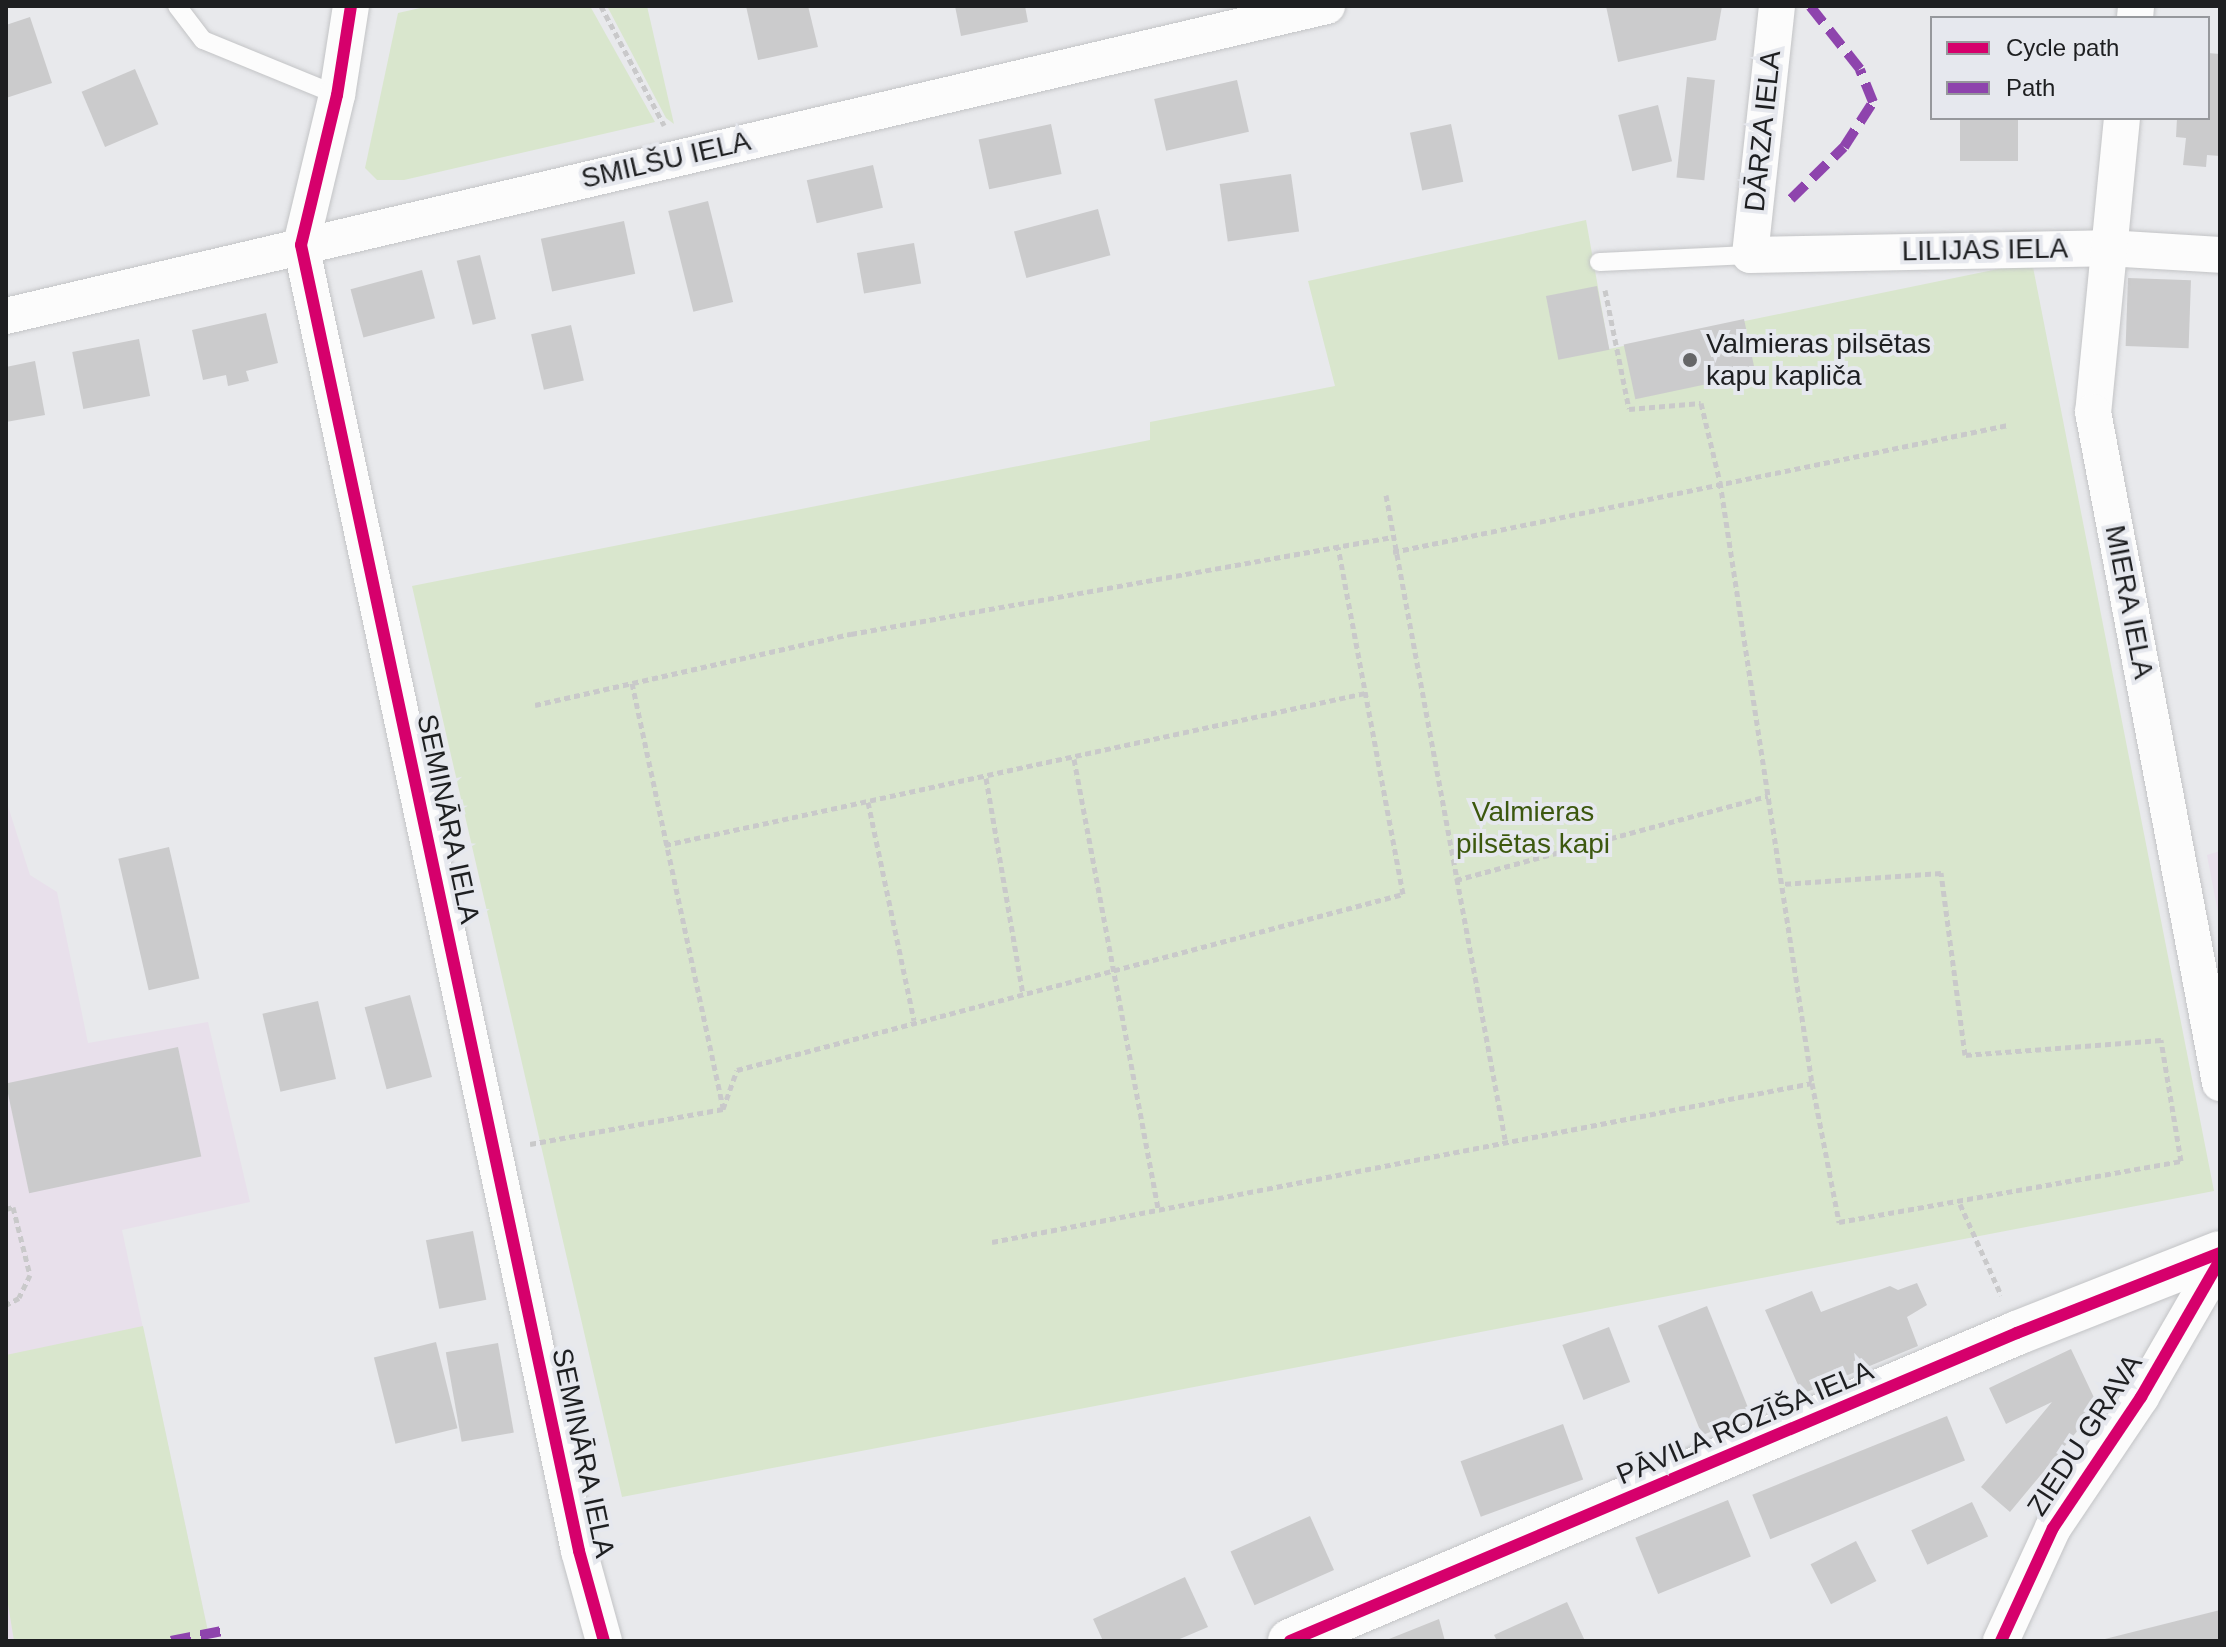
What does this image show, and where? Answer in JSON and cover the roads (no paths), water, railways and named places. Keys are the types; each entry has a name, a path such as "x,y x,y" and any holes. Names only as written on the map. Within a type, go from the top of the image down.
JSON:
{"street":[{"name":"SEMINĀRA IELA","path":"351,6 337,95 301,245 579,1551 604,1641"},
{"name":"SMILŠU IELA","path":"6,316 1327,6"},
{"name":"DĀRZA IELA","path":"1750,255 1777,6"},
{"name":"MIERA IELA","path":"2122,120 2093,412 2220,1083"},
{"name":"LILIJAS IELA","path":"1750,255 2107,248 2220,255"},
{"name":"PĀVILA ROZĪŠA IELA","path":"1290,1641 2017,1333 2220,1253"},
{"name":"ZIEDU GRAVA","path":"2001,1641 2053,1528 2141,1397 2220,1260"}],"lane":[{"path":"177,6 203,40 337,95"},
{"path":"1599,262 1750,255"}],"place":[{"name":"Valmieras pilsētas kapu kapliča","path":"1690,360"}],"park label":[{"name":"Valmieras pilsētas kapi","path":"1533,828"}]}
